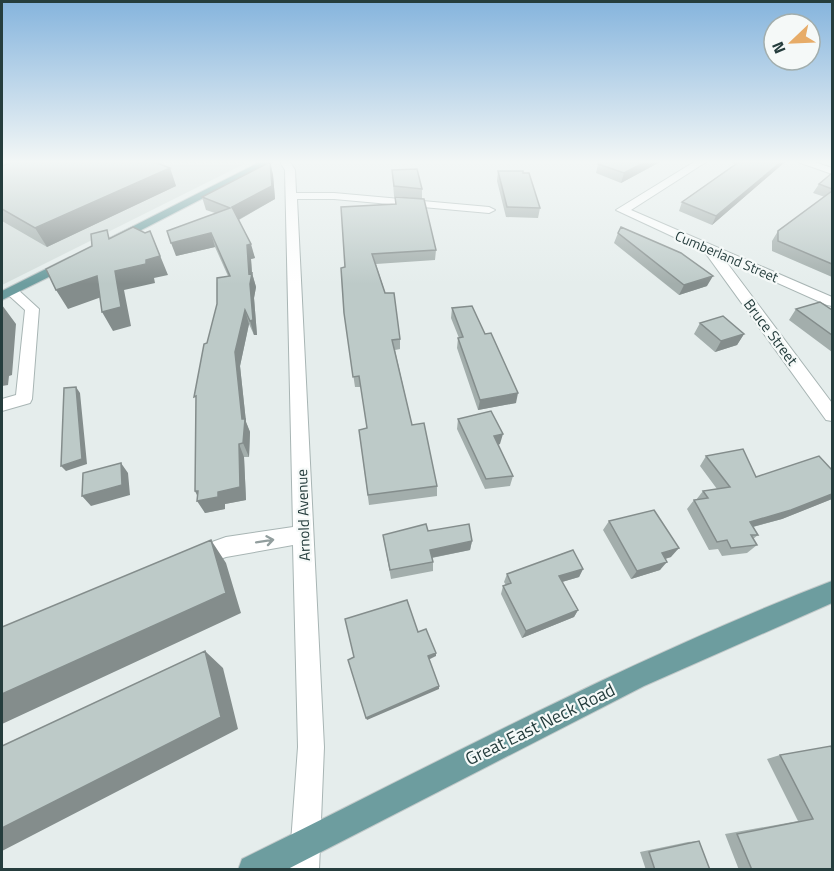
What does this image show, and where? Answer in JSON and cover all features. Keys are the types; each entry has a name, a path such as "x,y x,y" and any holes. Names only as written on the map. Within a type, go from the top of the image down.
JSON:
{"main road":[{"path":"106,243 187,203"},
{"path":"6,294 85,254"},
{"name":"Great East Neck Road","path":"254,870 305,856 635,677 776,614 832,592"}],"street":[{"name":"Arnold Avenue","path":"291,203 311,747 305,856"},
{"path":"408,203 489,210"},
{"name":"Cumberland Street","path":"634,203 622,210 832,302"},
{"name":"Bruce Street","path":"710,249 832,414"},
{"path":"2,405 24,399 32,309 6,294"},
{"path":"170,567 226,547 304,534"}],"shaded area":[{"path":"2,203 167,203 2,285"}],"building":[{"path":"2,203 92,203 35,228 2,209"},
{"path":"216,203 240,203 232,207 251,244 247,245 249,274 252,273 250,284 253,320 250,321 245,310 235,352 242,419 245,419 243,443 239,444 240,487 218,492 218,497 197,501 198,491 195,491 196,396 194,397 204,344 207,343 217,304 217,278 230,276 211,233 171,243 167,231 230,208"},
{"path":"425,203 436,250 372,254 385,293 394,293 400,339 392,340 412,425 424,423 437,486 368,495 359,430 367,428 359,376 353,377 344,313 341,268 345,267 341,207"},
{"path":"506,203 538,203 540,208 507,207"},
{"path":"684,203 732,203 716,216"},
{"path":"816,203 832,203 832,264 778,241 778,231"},
{"path":"133,227 145,233 150,231 160,256 146,260 146,264 115,271 121,307 102,312 97,276 56,290 46,269 92,246 91,234 107,230 109,239"},
{"path":"621,227 681,253 713,276 684,285 618,233"},
{"path":"820,302 832,310 832,335 796,309"},
{"path":"472,306 485,334 491,333 518,393 480,400 458,338 463,337 452,308"},
{"path":"723,316 744,334 721,341 700,323"},
{"path":"76,387 82,459 61,466 64,388"},
{"path":"491,411 503,434 494,436 513,476 486,479 458,419"},
{"path":"743,449 756,477 819,456 832,470 832,494 791,510 750,522 758,535 751,535 757,545 731,548 727,540 717,542 694,500 708,498 703,491 730,487 706,456"},
{"path":"121,463 122,485 82,496 83,473"},
{"path":"654,510 679,548 662,553 667,562 637,571 609,521"},
{"path":"426,524 428,531 469,524 472,541 430,550 433,562 390,570 383,535"},
{"path":"211,540 226,593 2,694 2,627"},
{"path":"573,550 583,569 559,576 578,610 526,631 503,586 511,583 507,574"},
{"path":"407,600 418,632 426,629 436,653 428,656 439,686 366,718 348,660 354,657 345,619"},
{"path":"205,651 221,717 2,828 2,746"},
{"path":"831,746 832,870 752,870 737,834 813,819 780,755"},
{"path":"699,841 710,870 655,870 649,852"}]}
